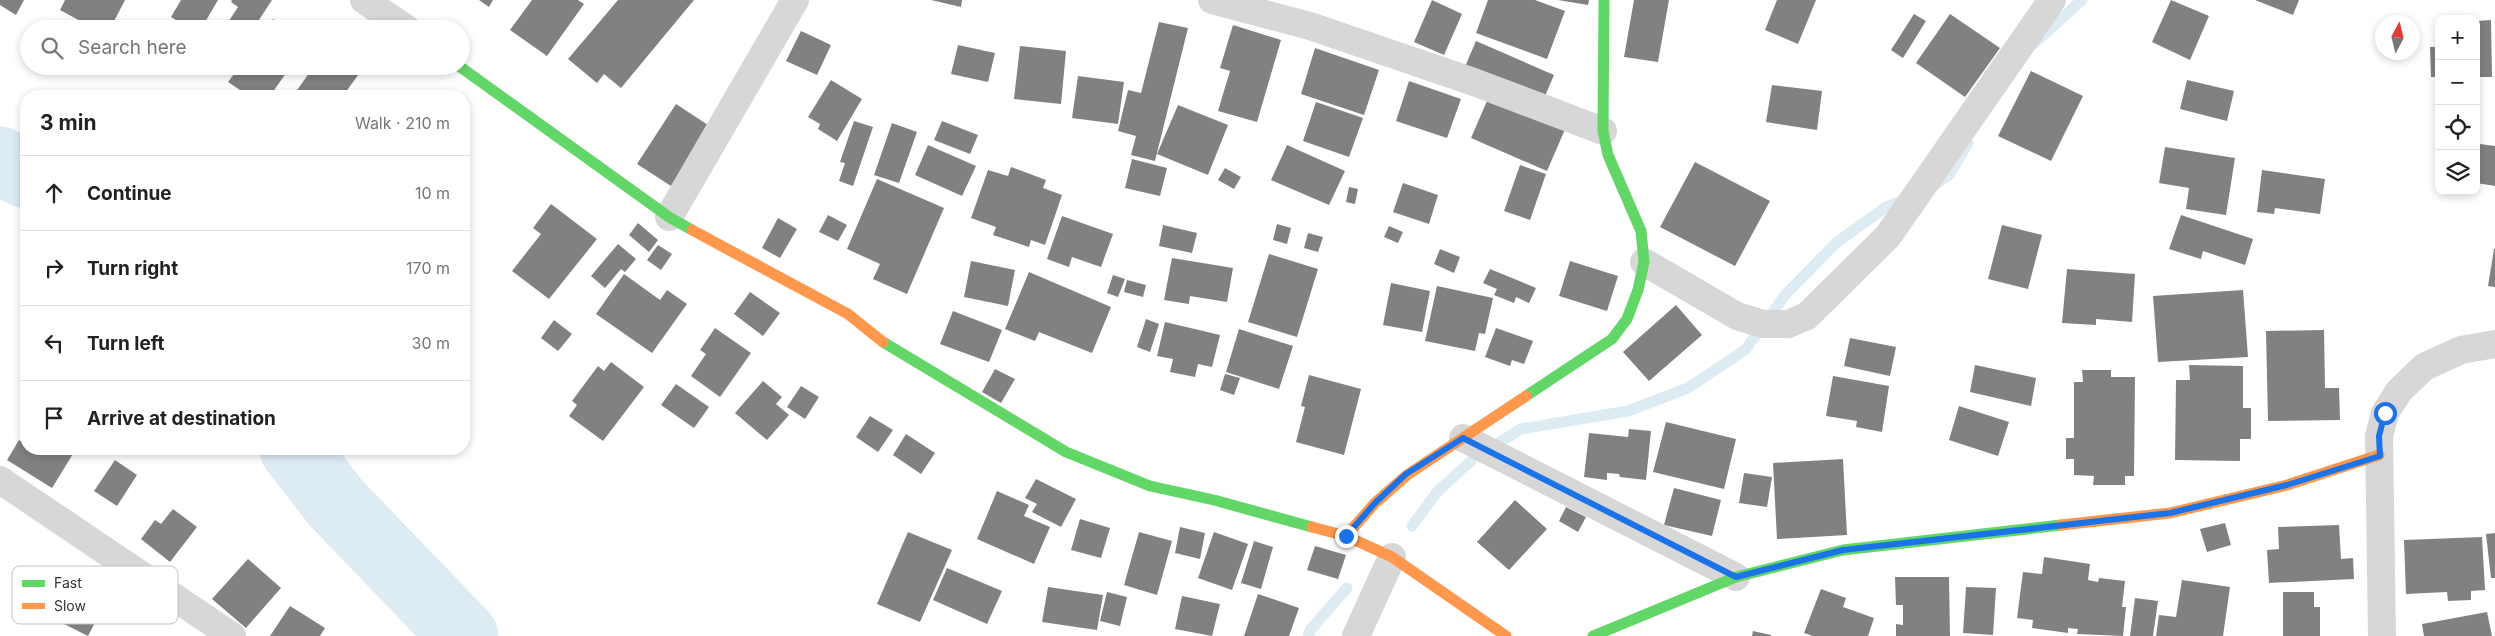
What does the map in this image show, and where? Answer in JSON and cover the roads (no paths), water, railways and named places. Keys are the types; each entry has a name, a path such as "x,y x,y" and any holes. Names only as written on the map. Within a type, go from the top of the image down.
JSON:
{"street":[{"path":"364,0 394,20"},
{"path":"669,217 795,0"},
{"path":"1212,0 1318,29 1471,81 1603,131"},
{"path":"1346,536 1375,503 1406,474 1612,339 1627,319 1638,290 1644,262 1641,231 1608,156 1603,131 1604,0"},
{"path":"1644,262 1737,316 1763,324 1788,324 1807,316 1888,236 2052,0"},
{"path":"470,74 669,217 848,314 892,349 1066,452 1150,486 1214,500 1346,536 1392,557 1506,636"},
{"path":"2382,636 2379,436 2385,413 2398,391 2424,367 2461,350 2495,344"},
{"path":"1463,438 1736,577"},
{"path":"1593,636 1736,577 1843,550 2170,513 2287,485 2380,456"},
{"path":"0,480 128,566"},
{"path":"1356,636 1392,557"},
{"path":"178,600 232,636"}],"waterway":[{"path":"2035,43 2082,0"},
{"path":"1933,186 1949,175 1968,143"},
{"path":"0,161 20,171"},
{"path":"1495,445 1521,429 1628,411 1688,388 1745,350 1786,294 1836,243 1886,207 1908,199"},
{"path":"299,455 336,503 464,636"},
{"path":"1412,526 1438,491 1471,461"},
{"path":"1308,636 1311,629 1347,588"}]}
